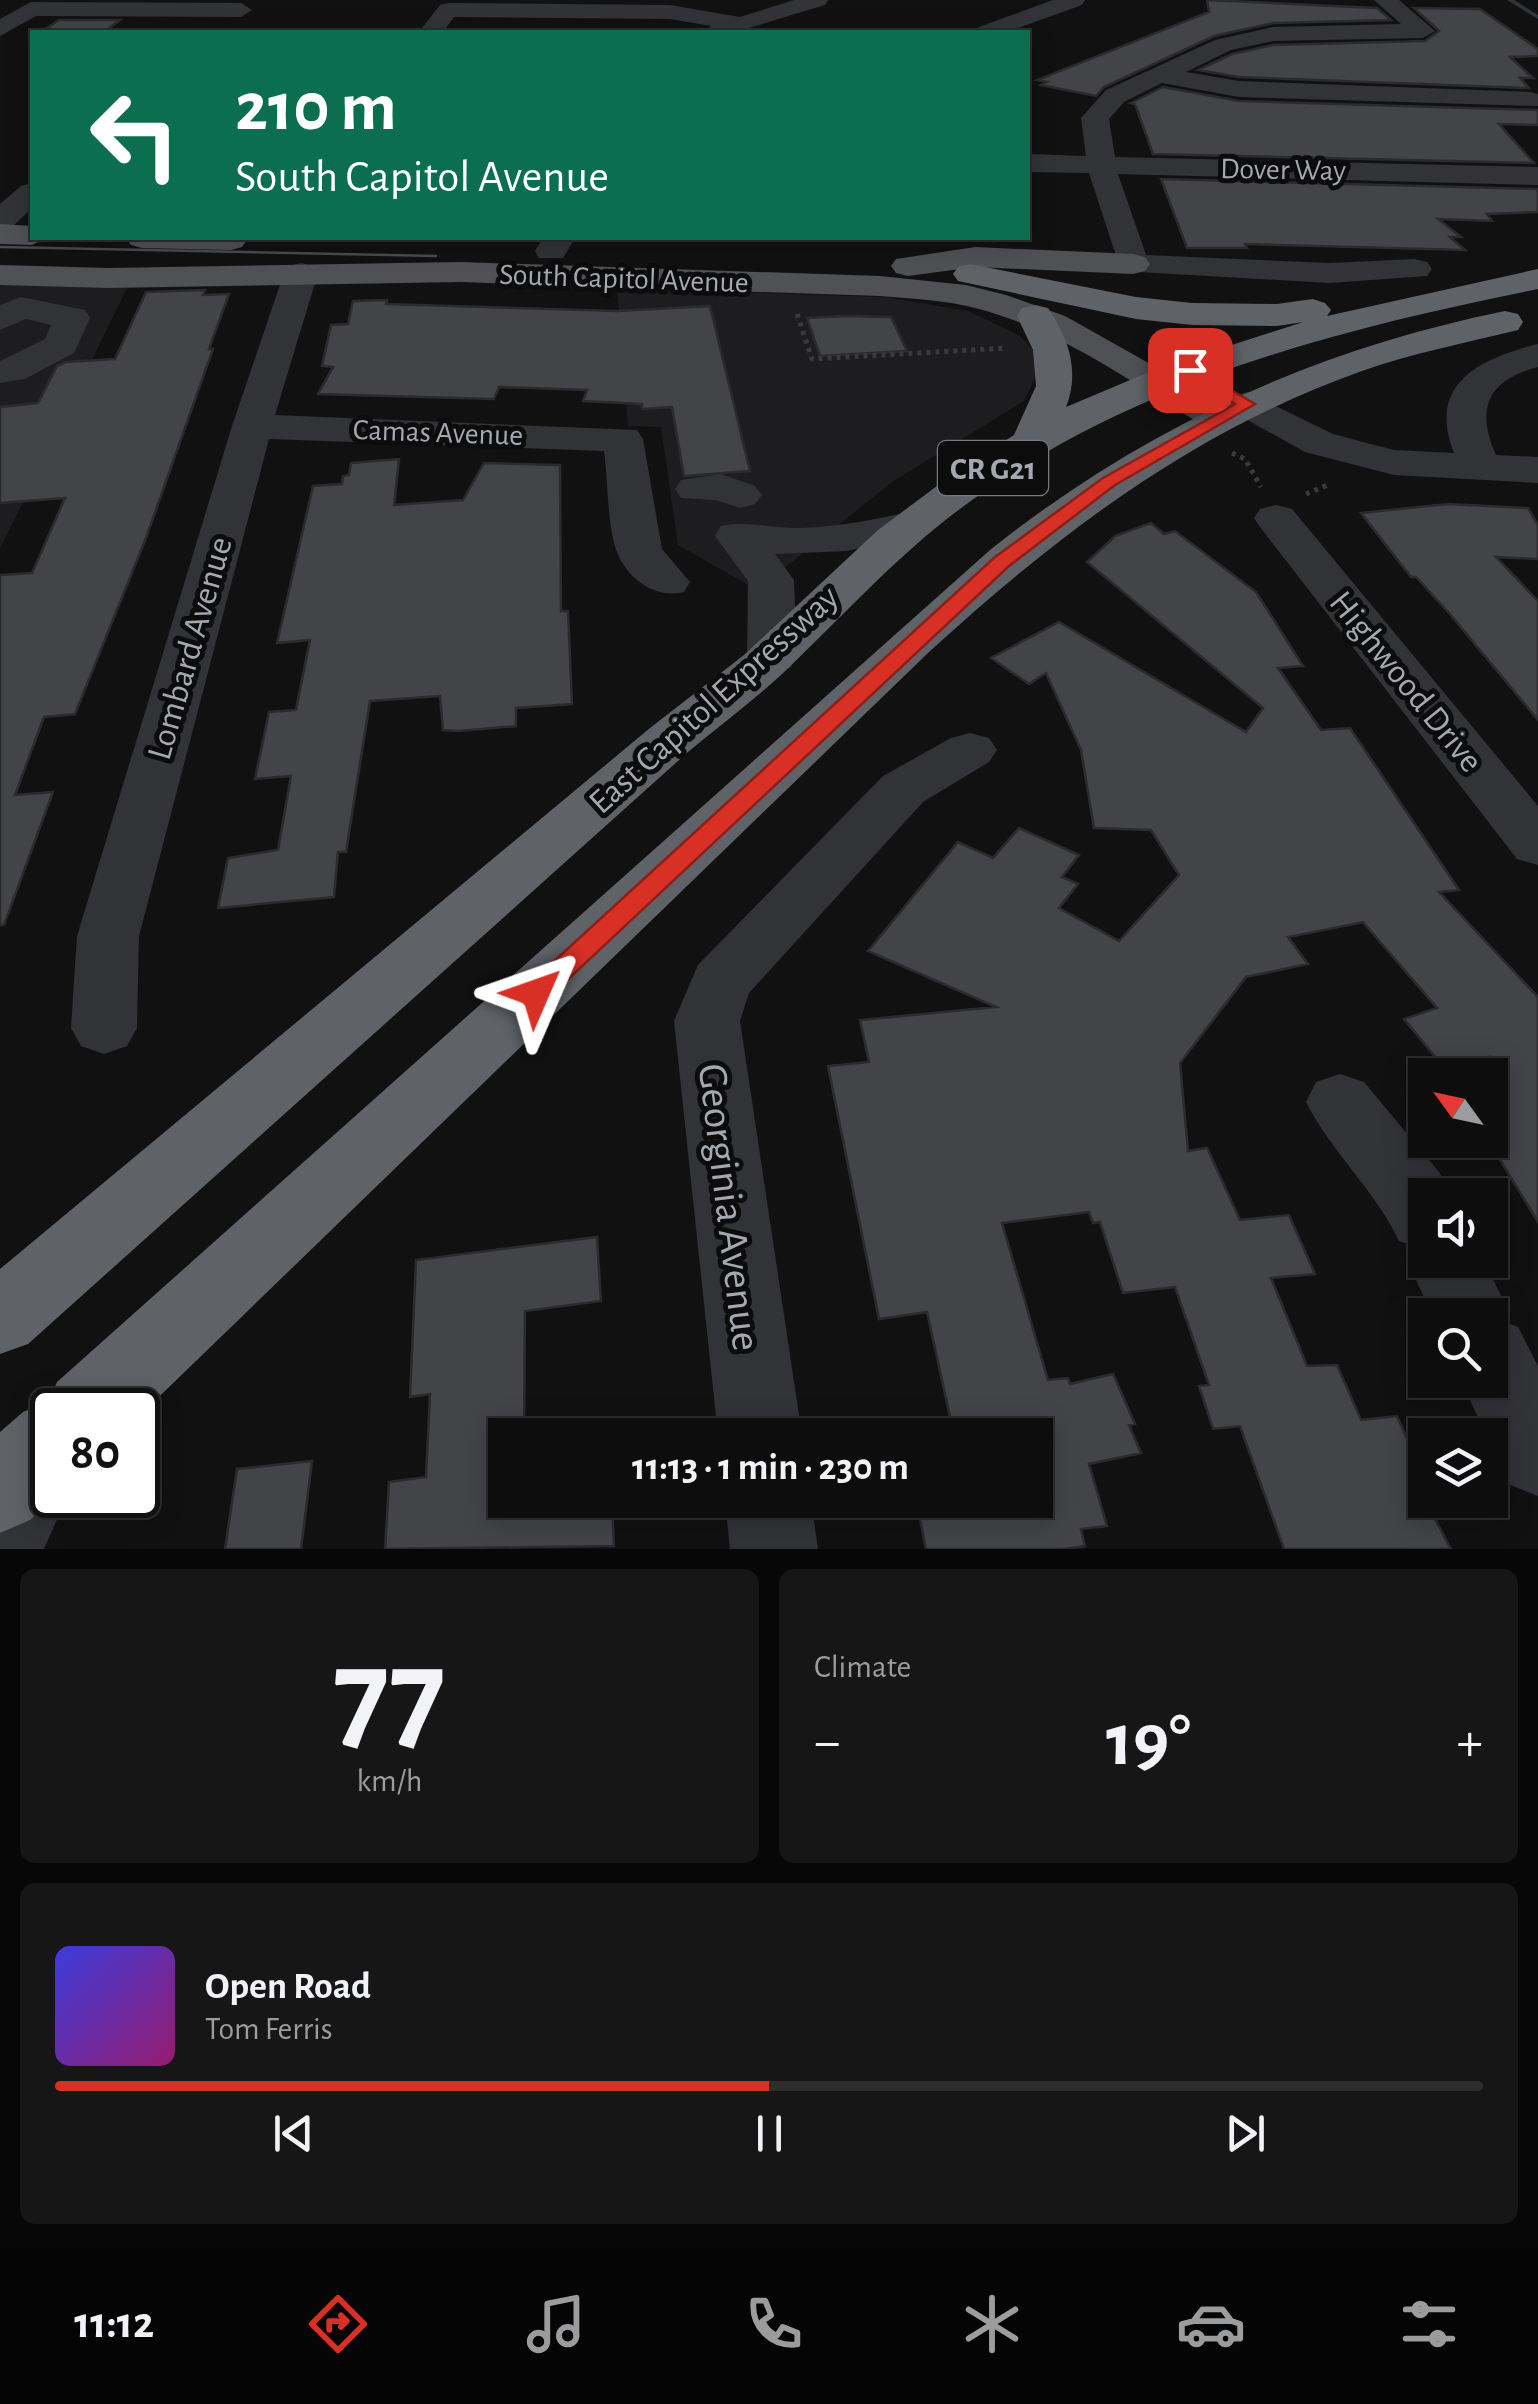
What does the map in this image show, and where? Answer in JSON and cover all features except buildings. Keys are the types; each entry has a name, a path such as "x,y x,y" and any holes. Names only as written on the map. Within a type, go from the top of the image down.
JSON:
{"highway":[{"path":"970,274 1058,288 1136,308 1192,314 1277,314 1406,305"},
{"name":"East Capitol Expressway","path":"0,1318 654,753 772,656 845,581 914,524 1031,442 1116,399 1174,376 1406,305 1538,279"},
{"name":"CR G21","path":"110,1388 1002,562 1109,482 1230,424 1416,343 1538,316"},
{"path":"1029,332 1051,350 1055,386 1031,442"}],"main road":[{"path":"0,234 30,234"},
{"name":"South Capitol Avenue","path":"164,240 460,272 880,286 948,292 993,302 1029,332 1174,376"},
{"name":"South Capitol Avenue","path":"0,274 110,278 298,252 555,244 908,266 1012,283 1088,313 1174,376 1230,424"},
{"path":"908,266 975,257 1134,264"}],"street":[{"path":"721,30 817,0"},
{"path":"992,30 1074,0"},
{"path":"1384,0 1423,31 1273,34 1223,45 1115,96 1096,118 1102,164 1134,264 1330,274 1414,269"},
{"path":"0,29 31,9 247,5"},
{"path":"217,30 247,5"},
{"path":"432,30 448,10 670,12 742,24"},
{"path":"1164,76 1239,89 1530,100"},
{"name":"Dover Way","path":"1030,162 1538,176"},
{"path":"0,221 30,194"},
{"name":"Lombard Avenue","path":"104,1028 108,936 298,252"},
{"path":"0,319 21,308 72,318 61,345 12,371 0,372"},
{"path":"1481,468 1465,436 1473,390 1484,375 1538,355"},
{"path":"1230,424 1288,454 1320,464 1353,467 1394,462 1538,470"},
{"name":"Camas Avenue","path":"252,426 623,439 640,552 667,582"},
{"path":"696,489 721,488 740,496"},
{"name":"Highwood Drive","path":"1266,497 1538,845"},
{"path":"772,656 771,580 737,536 764,542 824,544 914,524"},
{"name":"Georginia Avenue","path":"758,1418 707,1021 721,982 903,789 970,750"},
{"path":"1340,1102 1408,1188"},
{"path":"1508,1392 1538,1454"},
{"path":"0,1545 30,1481"},
{"path":"770,1518 774,1549"}],"path":[{"path":"797,312 812,358 1029,332"},
{"path":"1230,424 1266,497 1324,484 1372,482 1394,462"}],"shaded area":[{"path":"0,283 127,288 0,549"},
{"path":"617,288 884,297 968,311 1019,335 1043,361 1024,401 892,482 757,590 678,545 661,427 628,426"}],"waterway":[{"path":"1510,0 1538,17"}],"tram line":[{"path":"0,247 436,256"}],"route":[{"path":"536,993 1002,562 1109,482 1247,404 1190,370"}]}
